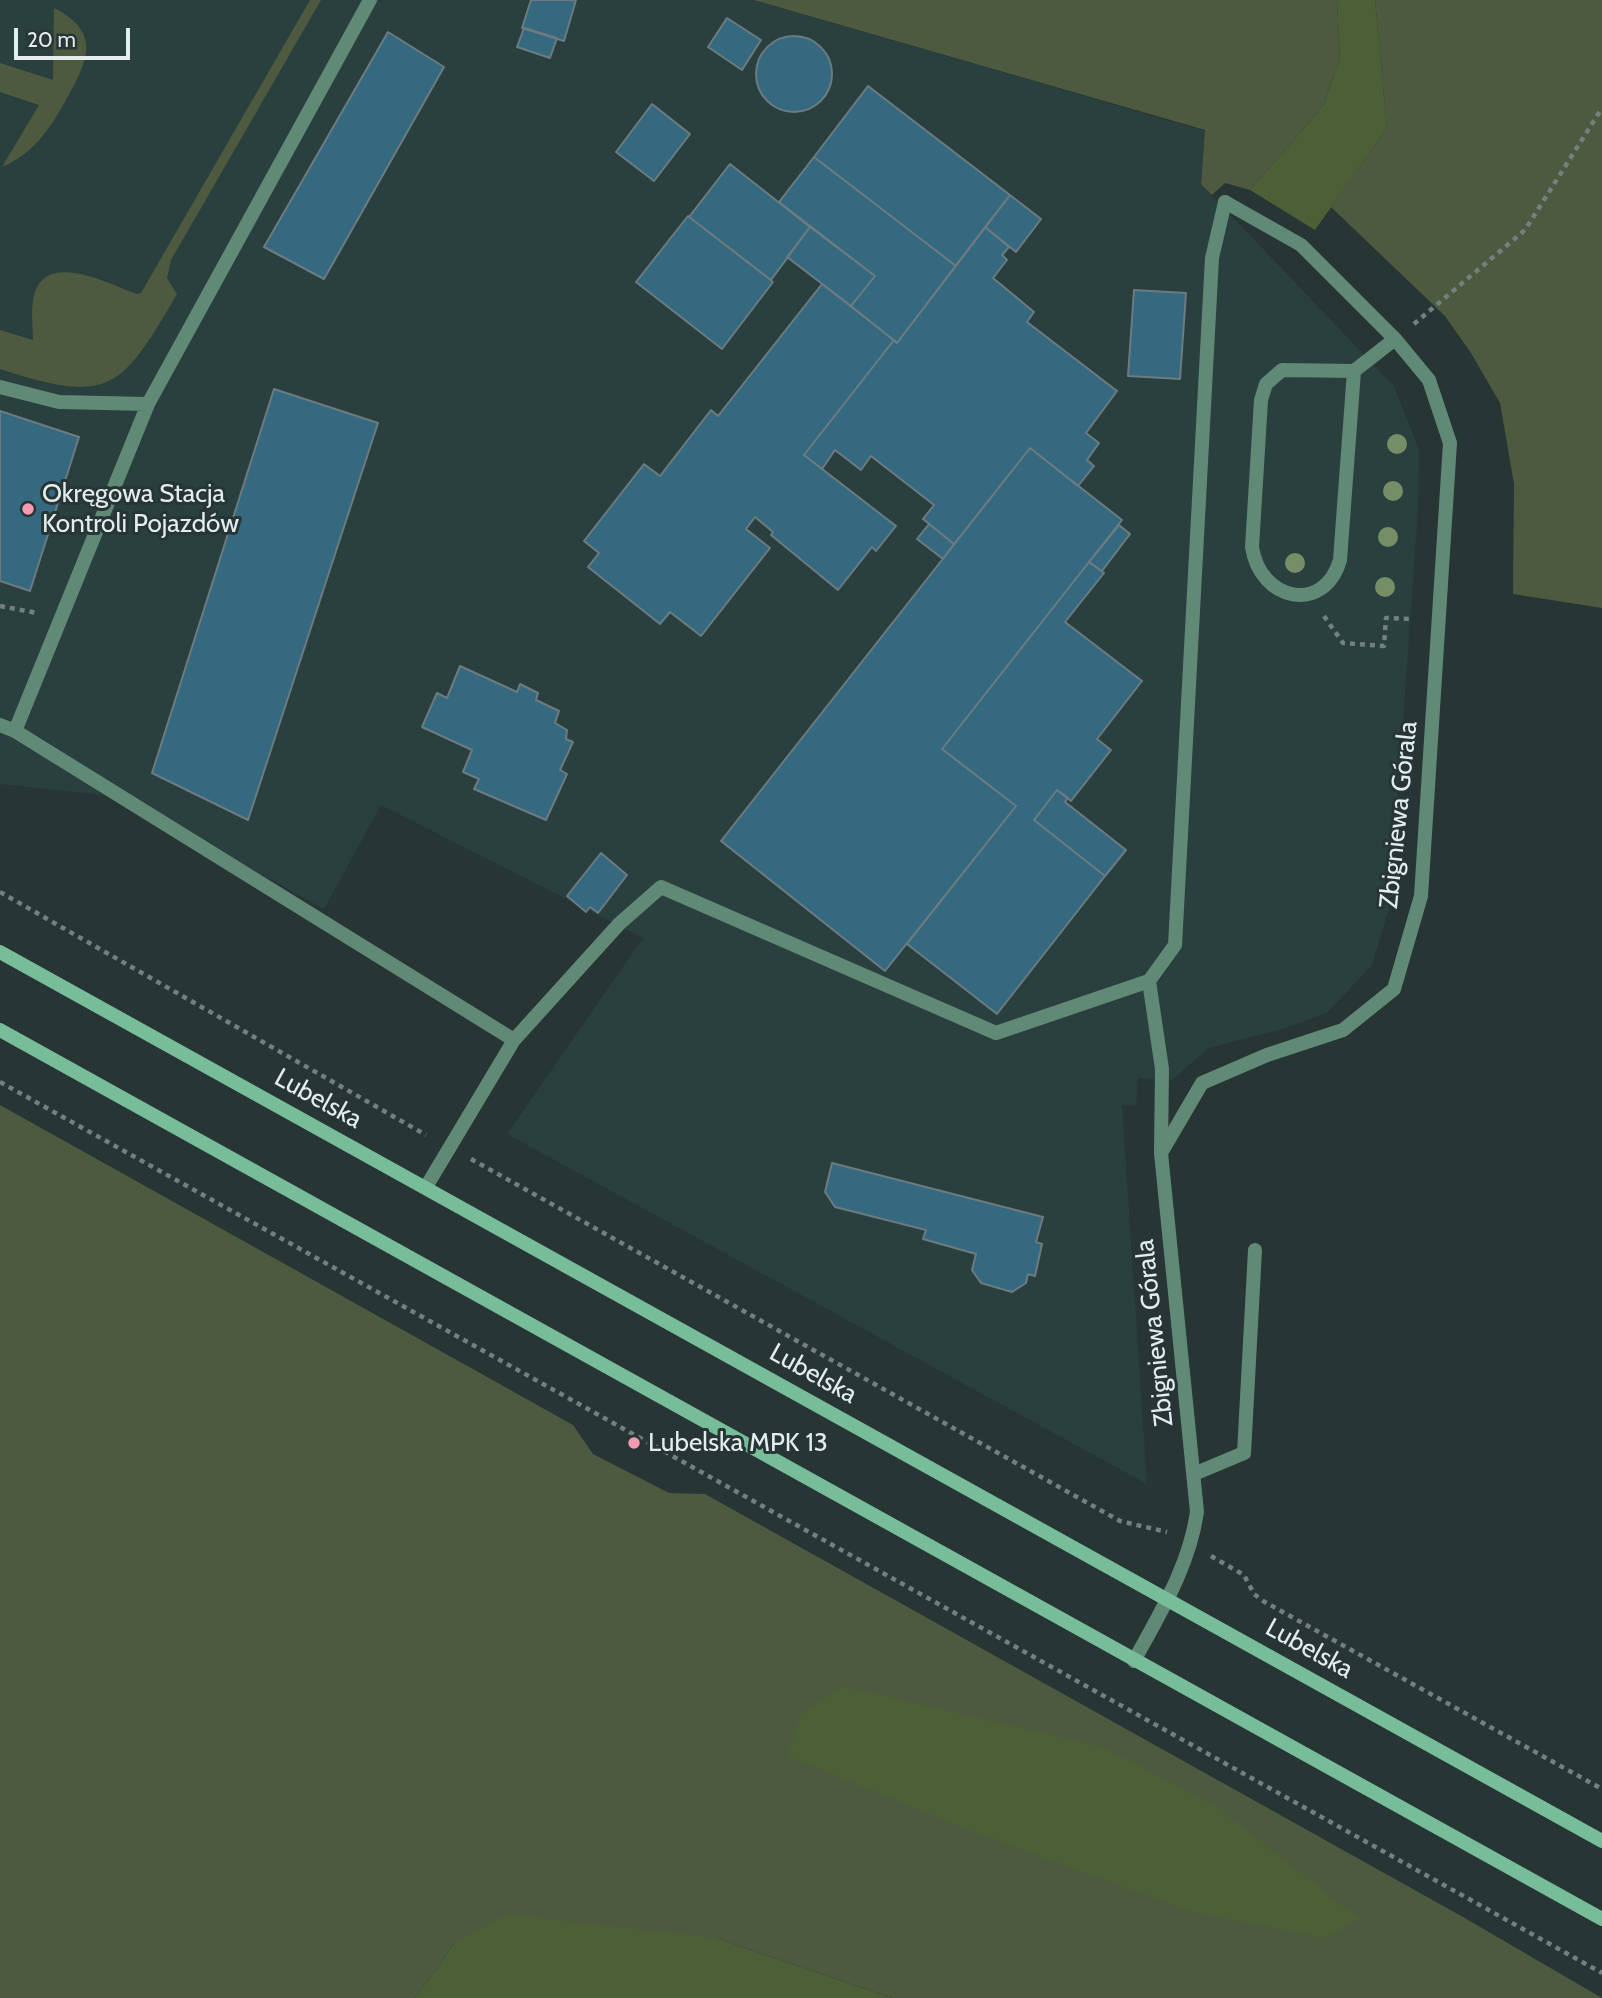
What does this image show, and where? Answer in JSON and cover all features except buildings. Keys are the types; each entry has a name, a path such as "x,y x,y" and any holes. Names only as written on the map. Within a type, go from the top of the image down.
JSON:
{"main road":[{"name":"Lubelska","path":"0,951 1602,1841"},
{"path":"0,1030 1602,1919"}],"street":[{"path":"15,731 148,404 370,0"},
{"name":"Zbigniewa Górala","path":"1134,1661 1168,1599 1192,1546 1197,1512 1161,1153 1202,1083 1267,1055 1343,1030 1394,989 1421,896 1441,620 1450,443 1429,380 1395,339 1301,245 1225,202 1212,258 1175,946 1149,981"},
{"path":"1354,371 1340,560 1336,575 1325,587 1309,594 1293,594 1277,589 1262,578 1254,564 1252,547 1261,400 1266,384 1282,370 1354,371 1395,339"},
{"path":"0,387 59,402 148,404"},
{"path":"0,725 15,731 514,1040"},
{"path":"426,1187 514,1040 619,924 661,887 996,1033 1149,981 1162,1069 1161,1153"},
{"path":"1194,1474 1244,1453 1255,1251"}],"path":[{"path":"1395,339 1525,230 1602,108"},
{"path":"1309,594 1343,643 1384,646 1386,618 1441,620"},
{"path":"0,606 62,615"},
{"path":"0,892 449,1148 1120,1521 1162,1530 1244,1575 1254,1594 1263,1601 1602,1789"},
{"path":"0,1082 1602,1973"}],"shaded area":[{"path":"0,0 754,0 1205,131 1201,184 1394,386 1419,450 1418,509 1390,905 1372,965 1328,1012 1286,1028 1209,1048 1172,1080 1138,1078 1136,1106 1122,1105 1147,1484 507,1134 643,938 381,805 324,909 122,797 0,784"}],"green space":[{"path":"310,0 321,0 171,260 167,278 177,294 141,351 125,369 109,381 90,386 66,386 0,369 0,330 33,340 33,297 42,280 53,274 82,274 137,294 141,293"},
{"path":"754,0 1337,0 1340,58 1323,106 1250,190 1225,183 1212,195 1201,184 1205,130"},
{"path":"1337,0 1375,0 1387,128 1315,230 1250,190 1323,106 1340,58"},
{"path":"1375,0 1602,0 1602,608 1513,594 1514,484 1500,403 1471,353 1445,316 1331,207 1387,128"},
{"path":"54,8 80,28 85,39 84,62 73,88 46,132 32,148 2,167 39,105 0,92 0,63 53,80"},
{"path":"0,1105 573,1425 593,1454 669,1493 705,1494 1463,1917 1602,1998 892,1998 716,1938 455,1942 415,1998 0,1998"},
{"path":"842,1686 1104,1747 1219,1808 1359,1919 1326,1938 1192,1912 966,1829 787,1756 801,1715"},
{"path":"507,1914 716,1938 892,1998 415,1998 455,1942"}],"place":[{"name":"Okręgowa Stacja Kontroli Pojazdów","path":"28,509"},
{"name":"Lubelska MPK 13","path":"634,1443"}]}
